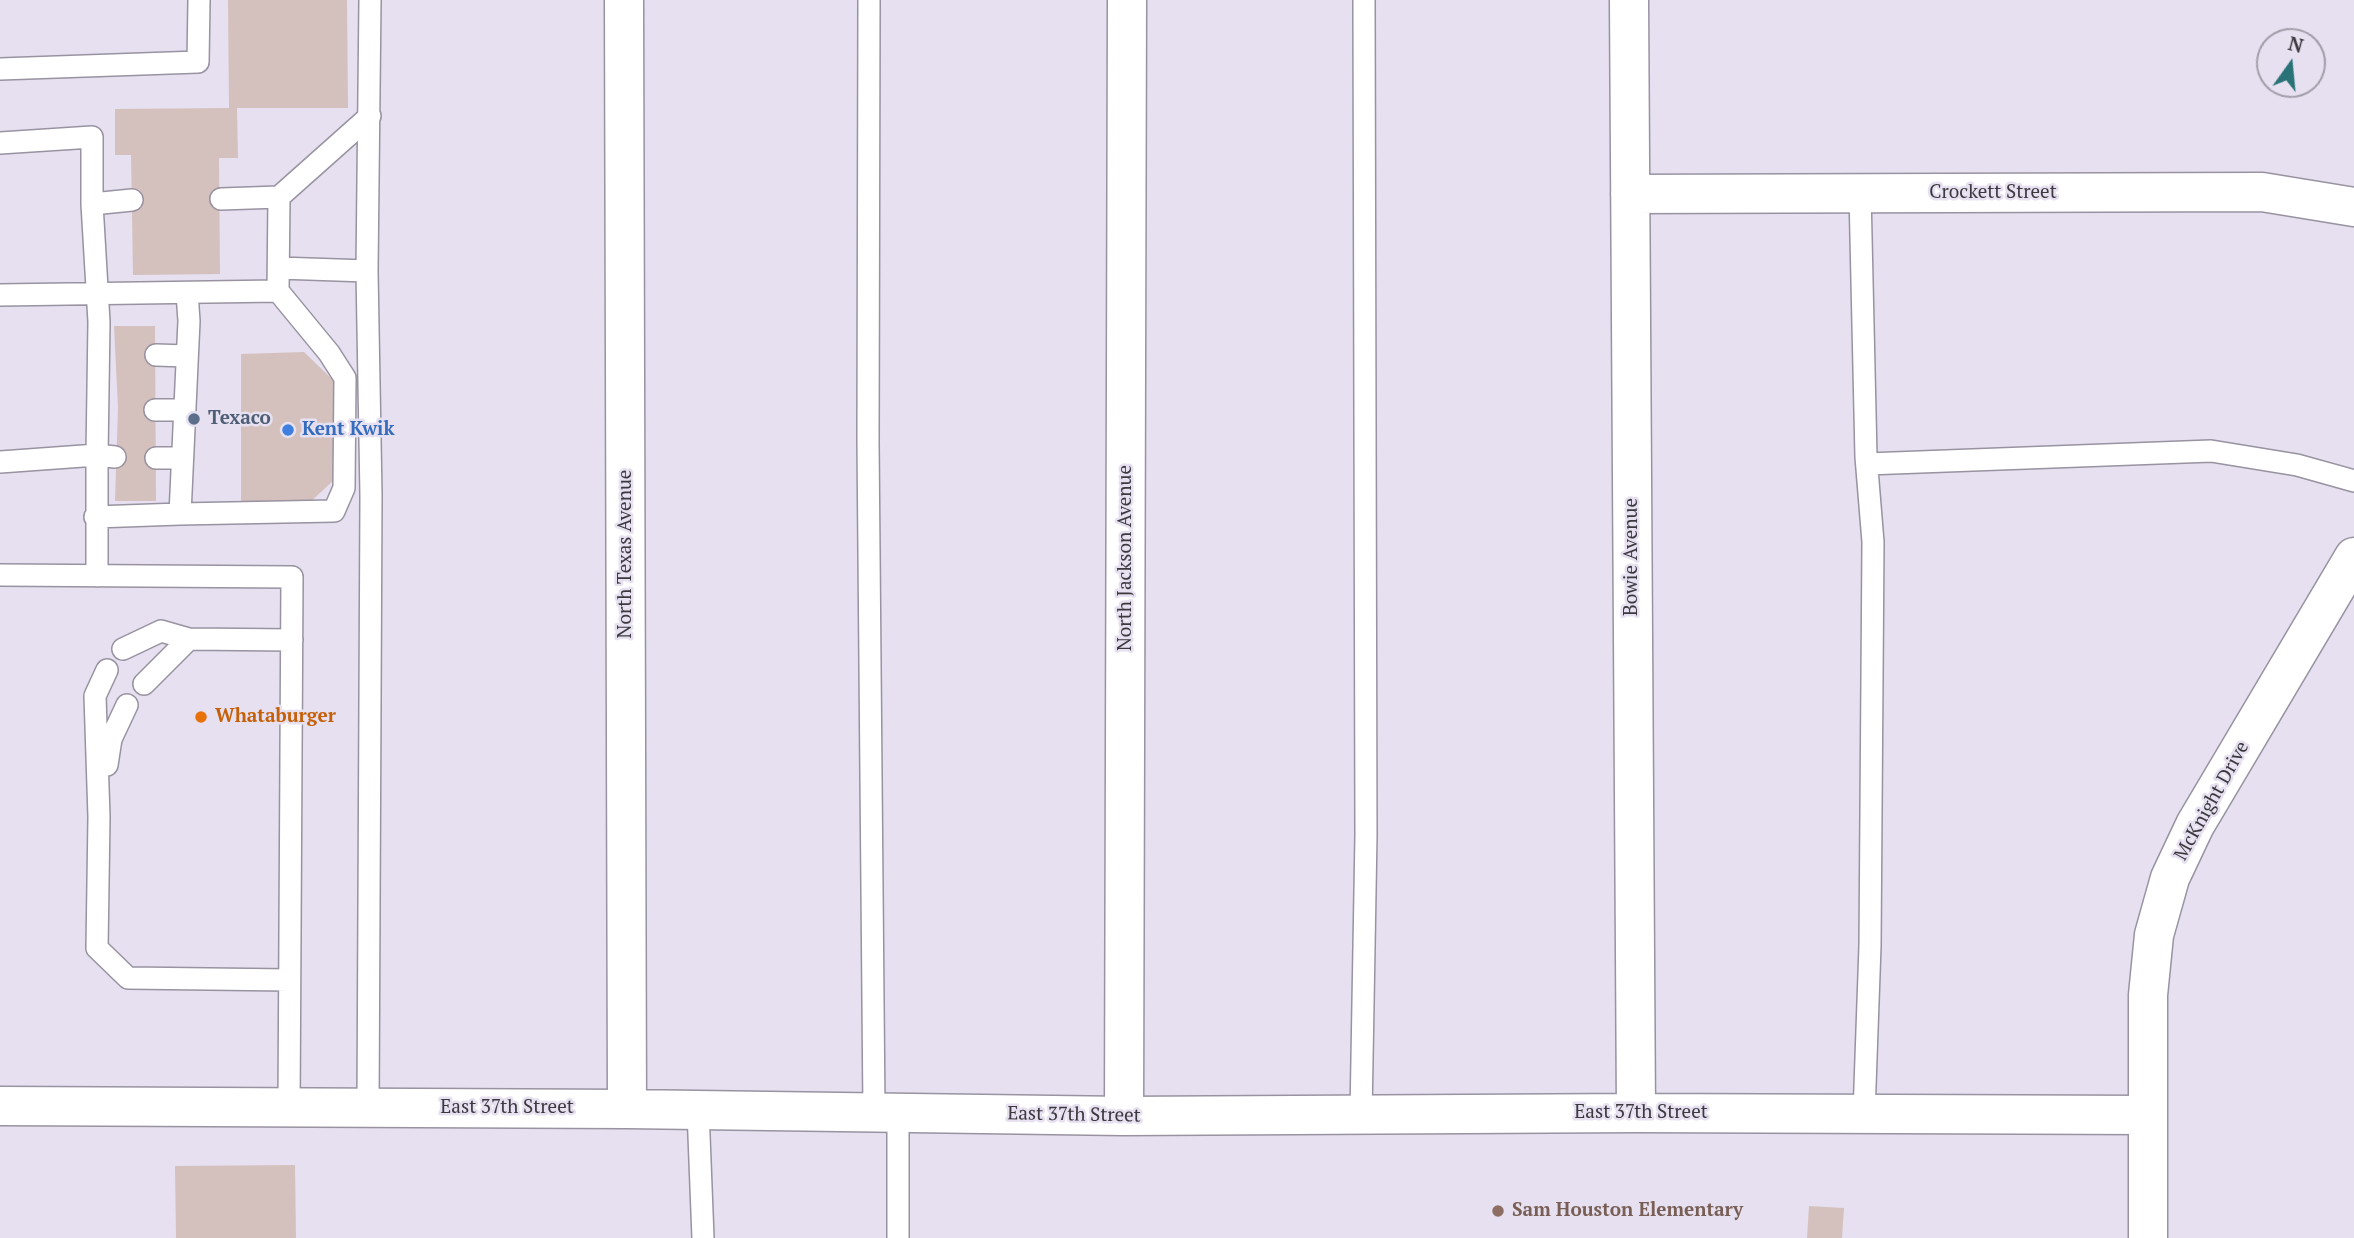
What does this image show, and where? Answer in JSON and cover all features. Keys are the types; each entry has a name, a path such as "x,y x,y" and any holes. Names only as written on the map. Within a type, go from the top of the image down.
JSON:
{"street":[{"name":"North Texas Avenue","path":"624,0 627,1109"},
{"name":"North Jackson Avenue","path":"1124,1116 1128,0"},
{"name":"Bowie Avenue","path":"1629,0 1636,1113"},
{"name":"Crockett Street","path":"1630,194 2262,192 2354,207"},
{"name":"McKnight Drive","path":"2148,1238 2149,983 2154,935 2170,878 2195,825 2354,557"},
{"name":"East 37th Street","path":"0,1106 627,1109 1124,1116 1636,1113 2147,1115"}],"lane":[{"path":"0,69 198,62 199,0"},
{"path":"368,1108 371,496 367,271 370,0"},
{"path":"869,0 868,455 886,1113 898,1238"},
{"path":"1361,1115 1366,835 1364,0"},
{"path":"220,199 279,197 370,116"},
{"path":"0,143 92,137 92,204 98,295 106,355 108,409 106,456 95,517 97,576"},
{"path":"1860,193 1867,464 1873,542 1870,946 1864,1114"},
{"path":"95,517 334,511 344,488 345,377 329,353 278,291 279,197"},
{"path":"92,204 132,200"},
{"path":"279,268 367,271"},
{"path":"0,295 278,291"},
{"path":"180,514 189,321 187,293"},
{"path":"156,355 187,356"},
{"path":"345,377 370,373"},
{"path":"155,410 185,410"},
{"path":"1867,464 2211,451 2297,465 2354,481"},
{"path":"0,462 106,456"},
{"path":"156,458 182,458"},
{"path":"344,488 371,496"},
{"path":"0,575 292,578 289,1107"},
{"path":"123,649 161,631 189,639 292,640"},
{"path":"145,684 189,639"},
{"path":"107,670 95,696 99,817 97,948 128,978 289,980"},
{"path":"99,817 111,739 127,705"},
{"path":"698,1110 703,1238"}],"building":[{"path":"228,0 347,0 348,108 237,108 238,158 219,158 220,274 133,275 131,155 115,155 115,109 229,108"},
{"path":"114,326 155,326 156,501 115,501 118,408"},
{"name":"Kent Kwik","path":"304,352 334,381 335,479 307,505 241,505 241,354"},
{"path":"295,1165 296,1238 176,1238 175,1166"},
{"path":"1809,1206 1844,1208 1842,1238 1807,1238"}],"place":[{"name":"Texaco","path":"194,419"},
{"name":"Kent Kwik","path":"288,430"},
{"name":"Whataburger","path":"201,717"},
{"name":"Sam Houston Elementary","path":"1498,1211"}]}
